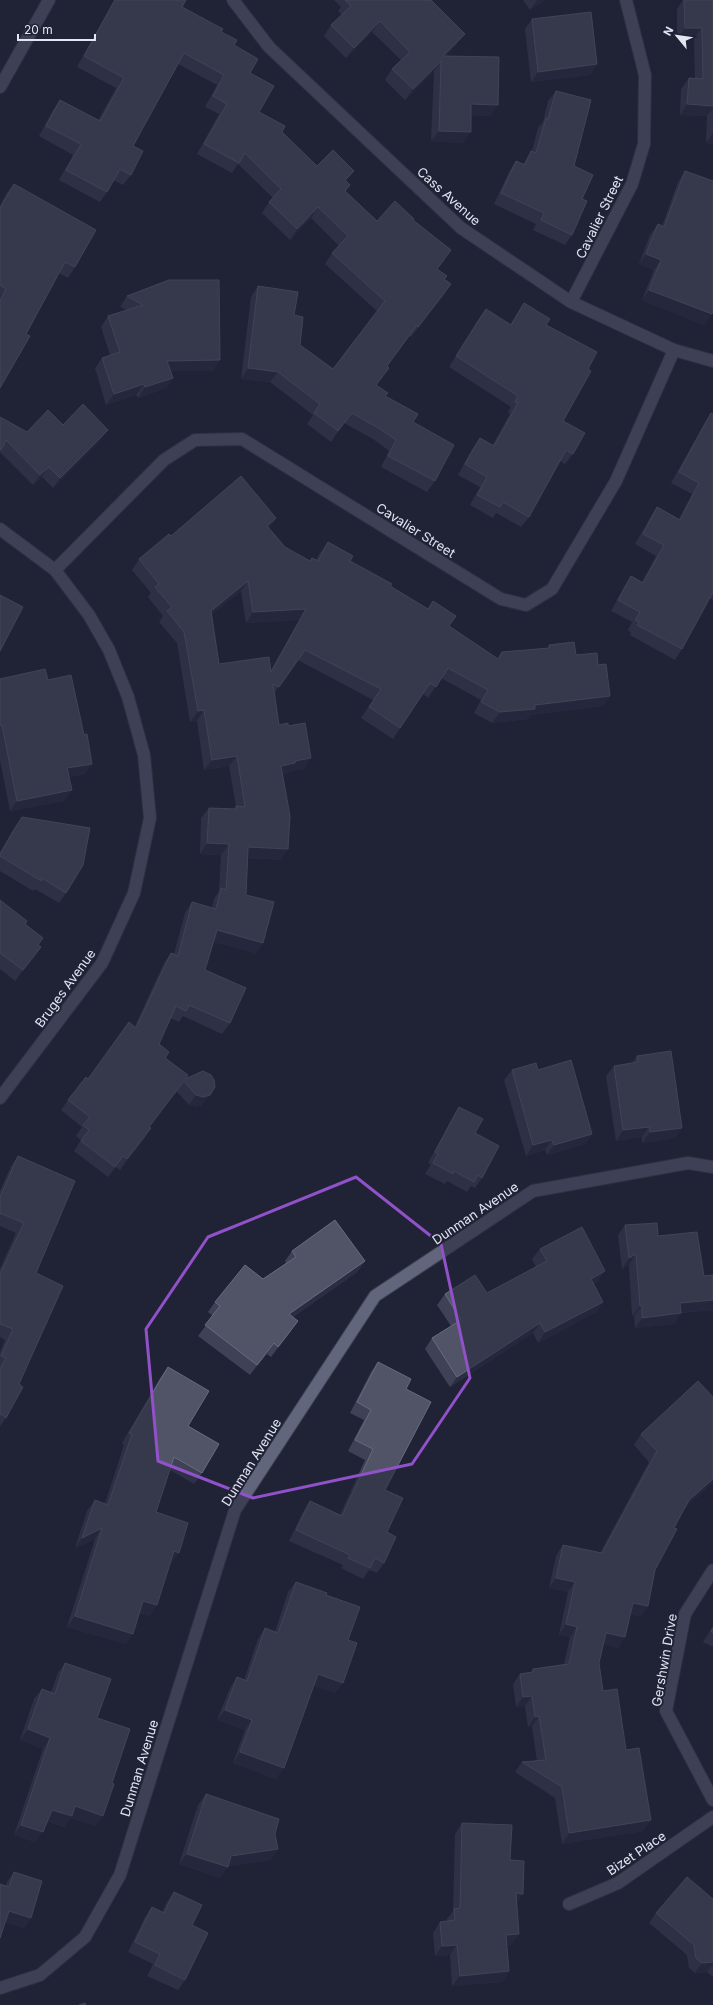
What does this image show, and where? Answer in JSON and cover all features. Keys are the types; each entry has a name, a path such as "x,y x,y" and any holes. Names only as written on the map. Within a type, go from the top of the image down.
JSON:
{"street":[{"path":"0,87 49,0"},
{"name":"Cass Avenue","path":"233,0 269,48 462,228 571,302 674,350 713,361"},
{"name":"Cavalier Street","path":"571,302 632,184 644,144 645,75 626,0"},
{"name":"Cavalier Street","path":"55,570 164,460 195,440 242,439 501,599 526,605 552,589 616,481 674,350"},
{"name":"Bruges Avenue","path":"0,529 55,570 90,615 109,650 128,697 144,755 150,818 134,893 102,963 0,1098"},
{"name":"Dunman Avenue","path":"0,1988 40,1975 85,1937 120,1875 235,1510 375,1296 533,1191 688,1164 713,1167"},
{"name":"Gershwin Drive","path":"713,1570 685,1614 666,1710 713,1800"},
{"name":"Bizet Place","path":"570,1904 618,1883 713,1817"}],"highlighted area":[{"path":"356,1177 441,1244 470,1378 412,1464 253,1498 158,1461 146,1329 208,1237"}],"building":[{"path":"115,0 186,0 182,7 223,29 221,32 237,40 234,45 258,59 250,73 274,86 259,112 285,126 282,132 317,166 333,150 354,171 345,180 350,185 345,191 377,221 395,201 414,219 413,220 451,250 437,269 447,276 444,279 451,284 418,327 417,325 387,366 389,368 376,385 388,393 385,396 418,414 413,422 454,445 435,481 388,456 396,440 380,429 352,413 338,431 314,413 320,404 278,372 248,368 258,286 298,292 294,315 303,317 300,345 333,369 385,301 332,253 348,236 318,207 297,229 269,202 281,189 245,153 239,163 204,144 227,104 213,96 224,75 184,53 133,146 143,151 131,175 120,169 107,192 66,170 81,144 46,126 60,100 100,121 124,78 84,56"},
{"path":"345,0 431,0 465,34 443,56 499,57 498,105 471,104 471,132 439,131 441,61 413,89 392,69 410,52 380,21 354,48 331,25 351,6"},
{"path":"684,0 713,0 713,106 687,104 689,78 703,79 702,28 685,28"},
{"path":"591,12 597,64 538,72 532,19"},
{"path":"556,91 591,100 574,166 593,175 582,199 587,201 572,235 541,220 544,213 501,193 516,161 525,165 531,151 536,153 546,118 548,119"},
{"path":"685,171 713,181 712,314 649,290 661,260 646,254 658,224 664,227"},
{"path":"14,184 96,230 75,267 65,262 26,334 30,336 0,388 0,301 6,289 0,285 0,208"},
{"path":"169,280 219,280 220,360 167,361 173,378 145,387 144,384 114,394 102,358 120,352 108,316 143,305 127,296"},
{"path":"524,303 550,319 546,325 597,352 588,369 591,371 563,421 585,433 573,454 566,450 529,517 503,502 500,507 477,495 487,477 465,464 480,438 494,446 518,403 515,402 518,396 456,356 486,309 511,325"},
{"path":"83,404 108,430 60,478 49,467 40,475 6,440 1,450 0,449 0,417 27,432 48,410 63,425"},
{"path":"711,413 713,414 713,592 682,649 637,625 639,622 635,620 640,612 618,600 631,576 643,583 664,545 643,534 657,507 680,520 699,483 679,472"},
{"path":"241,476 276,518 267,526 285,547 310,561 312,558 318,561 328,542 353,556 350,561 392,584 390,586 428,609 433,601 456,616 449,626 498,659 502,652 550,648 549,645 574,642 576,655 597,653 598,665 606,664 610,696 535,705 535,709 500,712 481,702 488,690 448,668 436,687 430,683 400,728 369,707 381,689 305,650 279,687 273,684 279,725 288,723 288,726 305,723 311,758 295,761 295,763 281,766 290,816 288,849 248,847 246,895 274,902 263,943 217,930 205,970 246,988 230,1023 189,1005 186,1011 176,1006 159,1044 169,1052 165,1058 188,1075 185,1079 203,1071 211,1075 214,1080 215,1087 210,1095 203,1097 196,1095 184,1081 127,1159 123,1156 115,1167 81,1141 89,1130 83,1125 90,1117 68,1100 86,1077 88,1079 129,1022 136,1028 171,953 178,956 192,902 216,909 221,888 226,890 229,844 207,843 209,808 236,809 236,806 245,807 237,756 212,760 204,710 198,711 184,632 167,611 172,607 155,587 159,584 139,559 169,534 171,536","holes":["248,581 253,612 306,609 271,672 269,657 219,664 211,611"]},
{"path":"0,595 23,607 0,651"},
{"path":"45,669 48,680 71,675 84,735 87,734 92,764 67,768 72,790 17,801 2,725 0,725 0,679"},
{"path":"22,817 90,828 83,865 66,893 42,878 41,881 0,856"},
{"path":"0,900 27,921 25,924 43,938 38,945 41,947 23,970 0,953"},
{"path":"671,1051 682,1128 650,1132 649,1127 623,1130 614,1066 638,1062 637,1056"},
{"path":"571,1060 592,1134 554,1145 552,1140 533,1145 512,1070 536,1063 538,1070"},
{"path":"459,1107 483,1119 475,1133 499,1146 482,1178 478,1175 474,1182 454,1171 453,1174 433,1163 438,1154 435,1152"},
{"path":"18,1156 75,1181 36,1273 63,1286 19,1384 23,1387 6,1418 1,1414 0,1415 0,1369 6,1358 1,1356 13,1329 0,1324 0,1274 24,1223 0,1213 0,1197"},
{"path":"335,1220 365,1261 289,1314 298,1321 278,1347 274,1343 257,1365 205,1325 220,1306 215,1302 245,1265 263,1279 296,1257 292,1251"},
{"path":"657,1223 658,1236 697,1232 704,1276 713,1275 713,1300 680,1303 681,1313 642,1318 636,1254 629,1258 625,1225"},
{"path":"582,1227 605,1271 591,1279 603,1302 545,1332 540,1323 457,1377 432,1338 461,1320 445,1294 475,1275 487,1293 547,1261 540,1249"},
{"path":"378,1362 411,1379 406,1389 431,1402 385,1490 403,1498 387,1532 396,1537 384,1563 375,1558 370,1568 348,1558 350,1555 296,1530 310,1501 342,1516 373,1449 355,1440 371,1410 357,1402"},
{"path":"168,1367 209,1391 188,1426 219,1444 202,1473 174,1457 156,1512 188,1523 179,1553 174,1551 157,1605 143,1601 133,1634 75,1616 102,1528 82,1538 95,1500 108,1505 132,1434 129,1433"},
{"path":"698,1381 713,1397 713,1479 689,1500 674,1528 677,1529 655,1570 648,1606 633,1603 625,1637 606,1633 599,1663 603,1691 617,1689 626,1750 639,1748 651,1820 569,1833 562,1787 522,1762 546,1760 539,1716 535,1717 532,1696 523,1697 520,1674 533,1672 533,1669 569,1664 577,1627 566,1624 575,1582 556,1578 563,1545 602,1553 657,1451 641,1434"},
{"path":"296,1582 360,1607 348,1640 357,1643 343,1683 318,1674 284,1768 240,1752 252,1720 225,1710 237,1677 247,1681 265,1628 278,1633"},
{"path":"65,1663 111,1679 97,1718 130,1729 103,1816 75,1806 72,1816 52,1810 43,1832 21,1825 50,1738 28,1729 42,1689 55,1694"},
{"path":"206,1794 279,1819 275,1834 278,1849 231,1856 228,1867 187,1854"},
{"path":"462,1823 512,1825 510,1860 524,1861 523,1894 516,1893 519,1934 506,1935 509,1971 460,1976 457,1945 442,1946 440,1922 455,1920 454,1909 460,1908"},
{"path":"14,1872 42,1881 31,1918 9,1911 0,1938 0,1884 9,1887"},
{"path":"687,1877 713,1899 713,1962 702,1963 696,1958 694,1945 656,1913"},
{"path":"174,1892 202,1905 192,1925 208,1933 185,1980 155,1965 160,1954 135,1942 152,1907 164,1913"}]}
